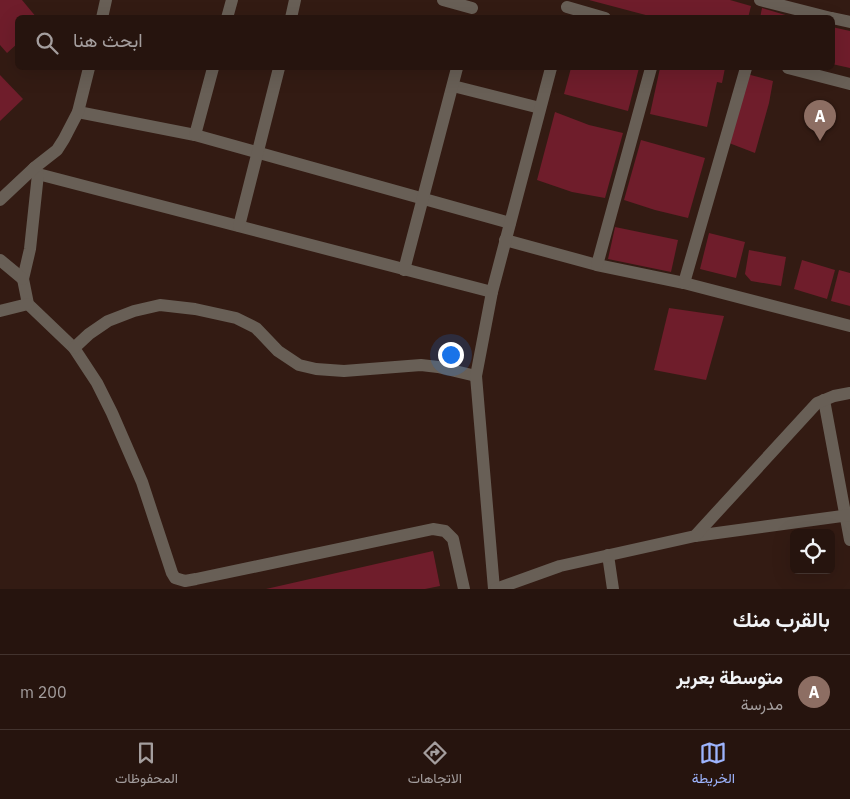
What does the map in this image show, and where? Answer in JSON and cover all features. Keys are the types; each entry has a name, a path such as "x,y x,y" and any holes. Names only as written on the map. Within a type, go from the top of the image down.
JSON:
{"street":[{"path":"103,15 106,0"},
{"path":"228,15 232,0"},
{"path":"292,15 295,0"},
{"path":"443,0 472,8"},
{"path":"760,0 820,15"},
{"path":"567,8 594,15"},
{"path":"835,19 850,22"},
{"path":"0,200 36,171 64,139 78,112 88,70"},
{"path":"195,135 213,70"},
{"path":"239,226 279,70"},
{"path":"404,270 457,70"},
{"path":"550,70 492,292 476,376 495,589 560,566 695,536 848,515"},
{"path":"597,265 650,70"},
{"path":"684,283 745,70"},
{"path":"796,70 850,84"},
{"path":"453,86 540,108"},
{"path":"78,112 195,135 510,223"},
{"path":"36,171 492,292"},
{"path":"36,171 30,249 23,279 28,304 74,348 97,383 142,482 172,573 176,578 185,581 196,579 434,529 445,531 453,539 464,589"},
{"path":"505,240 597,265 684,283 850,326"},
{"path":"0,260 23,279"},
{"path":"0,311 28,304"},
{"path":"74,348 108,320 160,305 195,309 236,318 256,328 278,351 299,365 316,369 344,371 421,365 476,376"},
{"path":"695,536 817,403 834,396 850,393"},
{"path":"824,400 848,515 850,540"},
{"path":"608,555 613,589"}],"building":[{"path":"0,0 22,0 34,15 15,15 15,46 7,53 0,45"},
{"path":"589,0 730,0 751,6 749,15 646,15"},
{"path":"762,8 785,15 761,15"},
{"path":"835,28 850,31 850,68 835,65"},
{"path":"570,70 638,70 628,111 564,94"},
{"path":"660,70 725,70 722,83 717,82 707,127 650,114"},
{"path":"747,74 773,81 755,153 729,143"},
{"path":"0,75 23,99 0,121"},
{"path":"555,112 589,125 623,133 605,198 572,192 537,180"},
{"path":"641,140 705,158 688,218 624,200"},
{"path":"615,227 678,240 671,272 608,259"},
{"path":"709,233 745,242 736,278 700,269"},
{"path":"749,250 786,257 781,286 751,281 745,274"},
{"path":"802,260 835,270 827,299 794,289"},
{"path":"839,270 850,273 850,306 831,301"},
{"path":"669,308 724,316 706,380 654,370"},
{"path":"433,551 440,586 425,589 266,589"}],"place":[{"name":"متوسطة بعرير","path":"820,141"}]}
